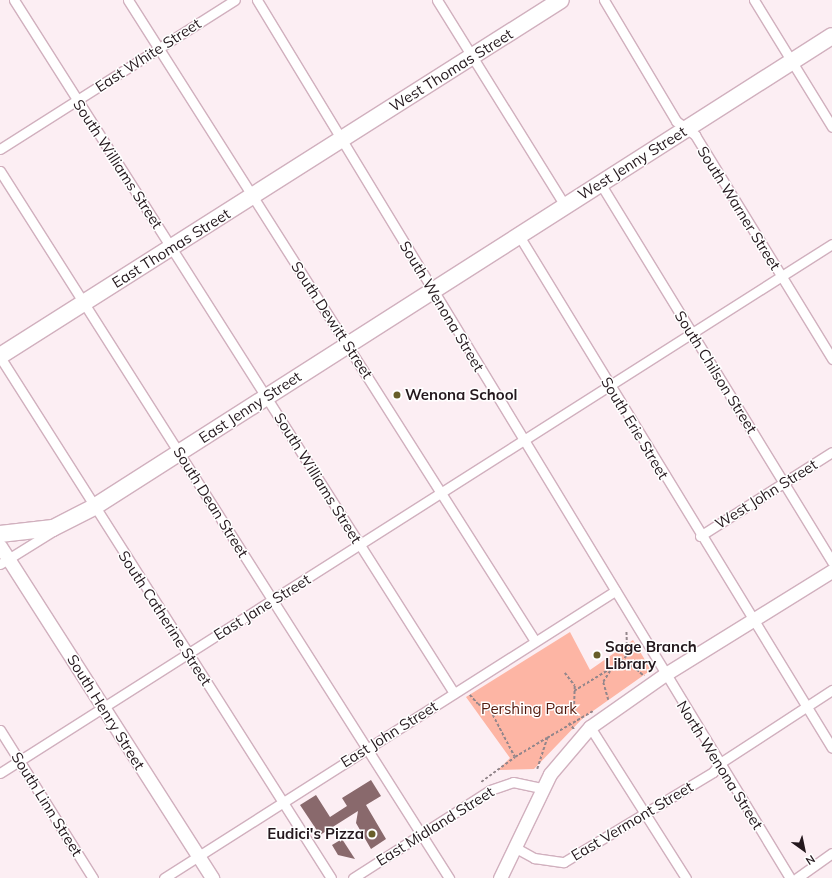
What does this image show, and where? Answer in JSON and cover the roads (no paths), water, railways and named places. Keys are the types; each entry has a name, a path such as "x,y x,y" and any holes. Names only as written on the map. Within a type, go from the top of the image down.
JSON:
{"highway":[{"name":"West Thomas Street","path":"341,139 560,0"},
{"name":"West Jenny Street","path":"432,291 518,234 565,206 832,36"},
{"name":"East Thomas Street","path":"0,357 341,139"},
{"name":"East Jenny Street","path":"0,534 53,528 68,522 94,507 432,291"}],"main road":[{"name":"South Henry Street","path":"0,546 4,562 104,708 212,878"},
{"path":"500,878 516,848 542,788 558,763 590,726 664,675 752,622 832,571"}],"street":[{"name":"South Williams Street","path":"14,0 454,693"},
{"name":"South Dewitt Street","path":"128,0 535,641"},
{"name":"East White Street","path":"0,149 235,0"},
{"name":"South Wenona Street","path":"257,0 651,652"},
{"path":"437,0 565,206"},
{"name":"South Warner Street","path":"604,0 676,121 695,135 832,359"},
{"path":"754,0 832,128"},
{"name":"South Dean Street","path":"0,171 85,302 449,878"},
{"name":"South Chilson Street","path":"600,183 832,561"},
{"name":"South Erie Street","path":"518,234 752,622 832,748"},
{"name":"East Jane Street","path":"0,773 832,244"},
{"name":"South Catherine Street","path":"0,357 331,878"},
{"name":"West John Street","path":"700,536 832,452"},
{"name":"East Jenny Street","path":"4,562 68,522"},
{"name":"East John Street","path":"164,878 366,748 615,591"},
{"name":"North Wenona Street","path":"651,652 790,878"},
{"name":"East Vermont Street","path":"516,848 534,858 564,862 647,814 714,772 720,763 832,690"},
{"path":"590,726 647,814 686,878"},
{"name":"South Linn Street","path":"0,730 93,878"},
{"name":"East Midland Street","path":"353,878 502,784 523,782 542,788"},
{"path":"797,878 832,854"}],"place":[{"name":"Wenona School","path":"397,395"},
{"name":"Sage Branch Library","path":"597,655"},
{"name":"Eudici's Pizza","path":"372,834"}],"park label":[{"name":"Pershing Park","path":"529,709"}]}
